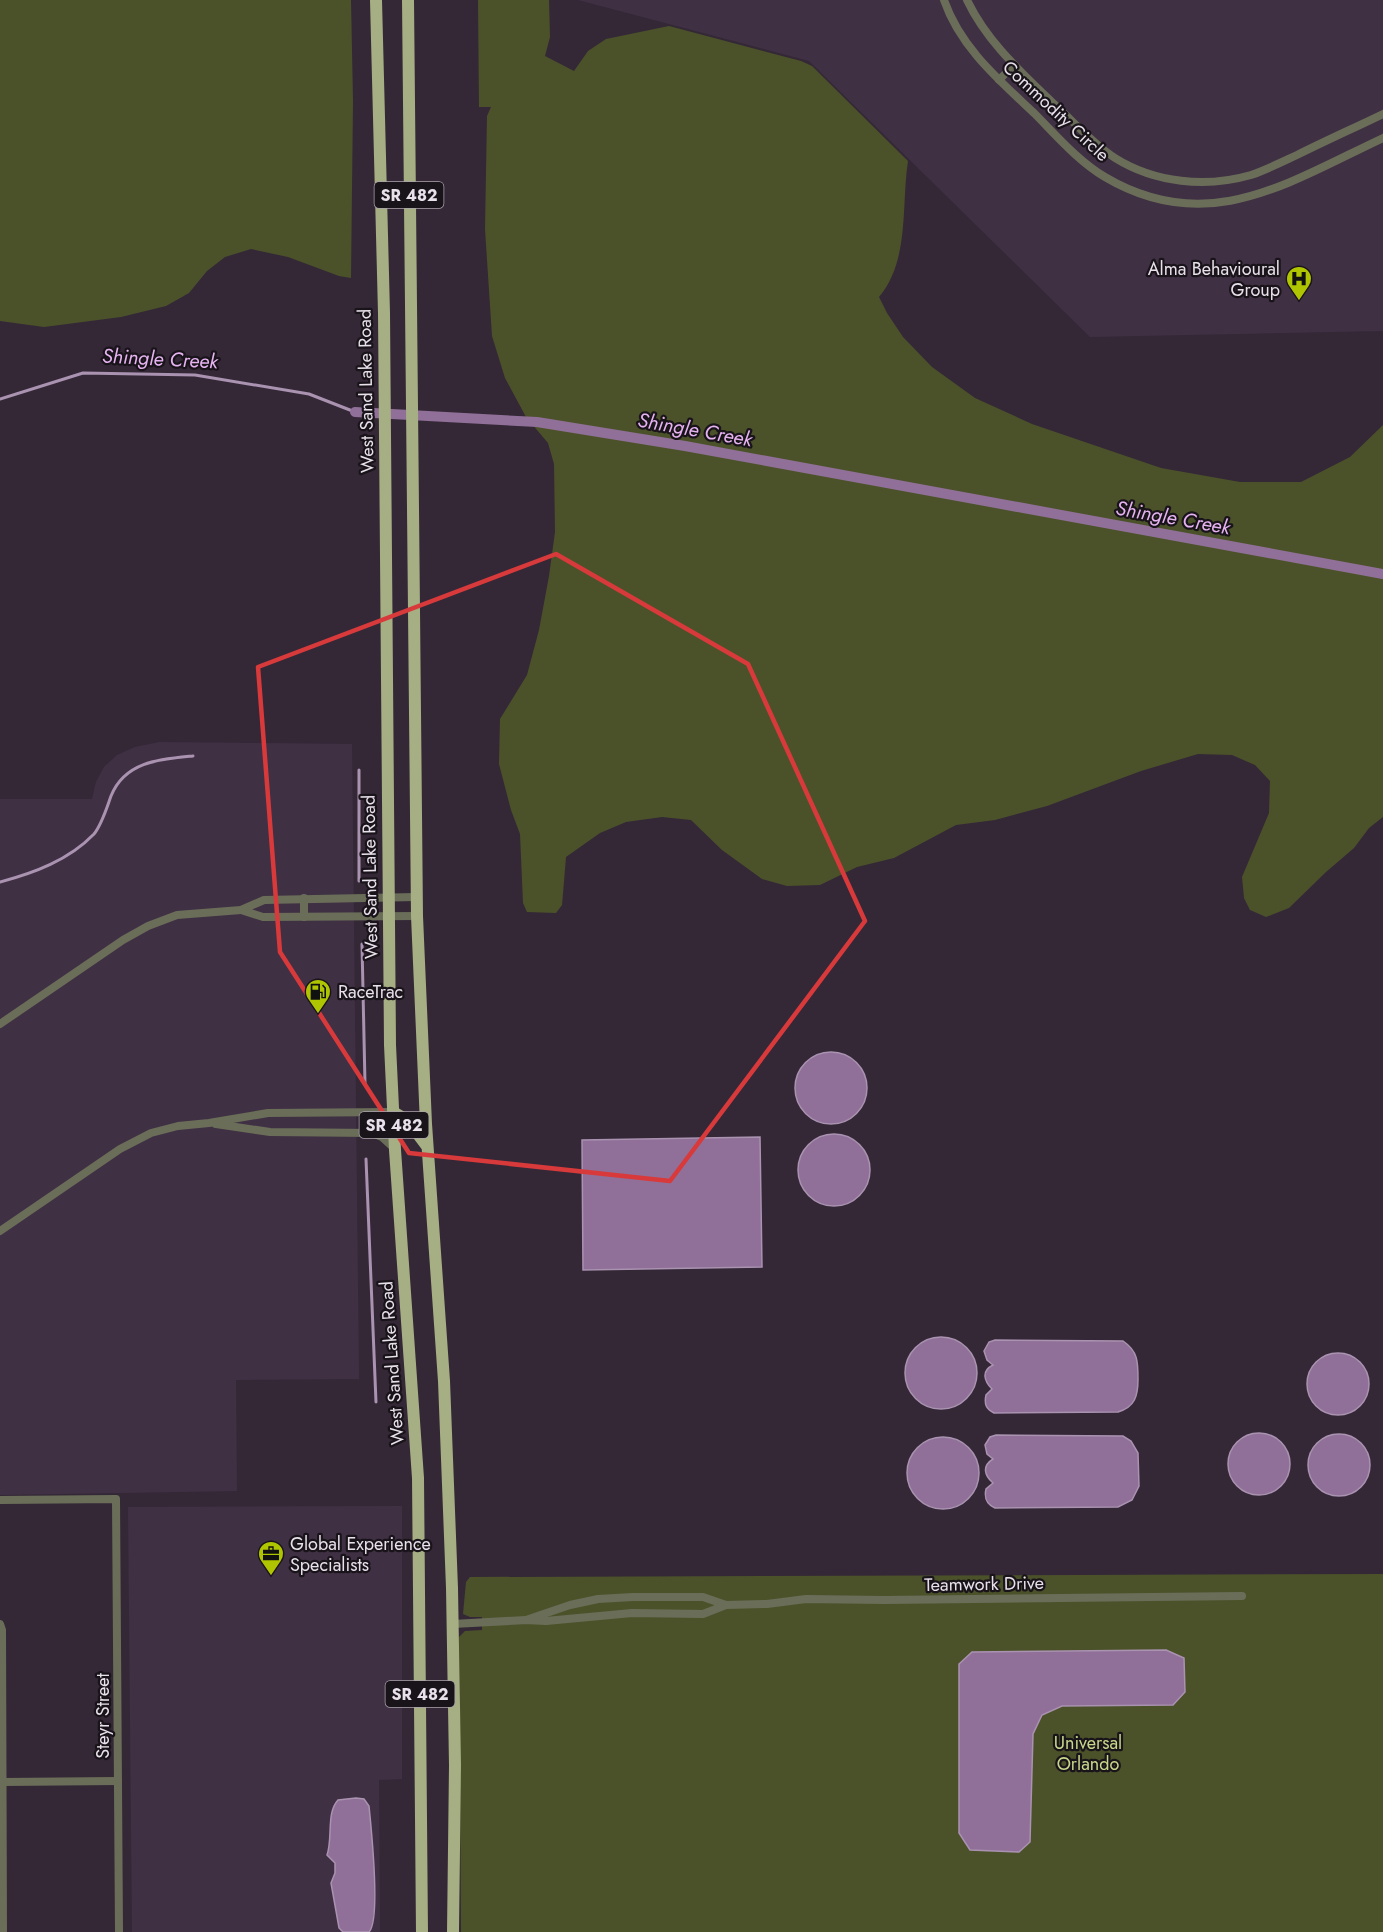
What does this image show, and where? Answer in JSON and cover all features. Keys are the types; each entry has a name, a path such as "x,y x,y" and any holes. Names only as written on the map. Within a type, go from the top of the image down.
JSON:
{"main road":[{"name":"West Sand Lake Road","path":"376,0 384,372 388,917 393,1112 418,1487 422,1932"},
{"name":"SR 482","path":"408,0 416,897 427,1146 442,1355 453,1624 455,1765 453,1932"},
{"path":"393,1112 414,1127 427,1146"}],"street":[{"name":"Commodity Circle","path":"944,0 958,31 978,58 999,80 1079,157 1104,176 1134,192 1167,201 1213,204 1258,195 1383,138"},
{"name":"Commodity Circle","path":"967,0 977,20 995,45 1093,141 1115,158 1141,172 1170,180 1196,182 1227,180 1251,175 1383,114"},
{"path":"999,80 1014,65"},
{"path":"0,1024 123,940 148,926 177,915 241,910 264,900 416,897"},
{"path":"303,898 303,917"},
{"path":"241,910 264,917 417,916"},
{"path":"0,1231 120,1149 151,1133 178,1126 268,1113 393,1112"},
{"path":"209,1123 270,1131 372,1133 382,1137 395,1150"},
{"name":"Steyr Street","path":"0,1500 116,1499 119,1932"},
{"name":"Teamwork Drive","path":"453,1624 546,1621 632,1613 703,1614 726,1605 767,1604 806,1599 1242,1596"},
{"name":"Teamwork Drive","path":"526,1620 570,1605 598,1599 703,1597 726,1605"},
{"path":"0,1624 2,1630 3,1932"},
{"path":"2,1782 118,1781"}],"highlighted area":[{"path":"556,554 748,664 865,921 670,1181 409,1153 280,952 258,667"}],"shaded area":[{"path":"578,0 1383,0 1383,331 1090,337 809,61"},
{"path":"160,742 352,744 359,1379 236,1380 237,1491 0,1495 0,799 92,799 96,782 104,767 117,755 135,747"},
{"path":"831,1052 851,1058 861,1068 867,1088 861,1108 851,1118 831,1124 811,1118 801,1108 795,1088 801,1068 811,1058"},
{"path":"834,1134 854,1140 864,1150 870,1170 864,1190 854,1200 834,1206 814,1200 804,1190 798,1170 804,1150 814,1140"},
{"path":"760,1137 762,1267 583,1270 582,1140"},
{"path":"941,1337 961,1343 971,1353 977,1373 971,1393 961,1403 941,1409 921,1403 911,1393 905,1373 911,1353 921,1343"},
{"path":"995,1340 1123,1341 1132,1349 1137,1362 1136,1396 1132,1404 1118,1412 994,1413 987,1408 986,1404 986,1395 992,1389 985,1376 989,1367 993,1365 987,1360 984,1351 989,1342"},
{"path":"1338,1353 1350,1355 1360,1362 1367,1372 1369,1384 1367,1396 1360,1406 1350,1413 1338,1415 1326,1413 1316,1406 1309,1396 1307,1384 1309,1372 1316,1362 1326,1355"},
{"path":"1259,1433 1271,1435 1281,1442 1288,1452 1290,1464 1288,1476 1281,1486 1271,1493 1259,1495 1247,1493 1237,1486 1230,1476 1228,1464 1230,1452 1237,1442 1247,1435"},
{"path":"1339,1434 1351,1436 1361,1443 1368,1453 1370,1465 1368,1477 1361,1487 1351,1494 1339,1496 1327,1494 1317,1487 1310,1477 1308,1465 1310,1453 1317,1443 1327,1436"},
{"path":"996,1435 1123,1436 1131,1441 1138,1453 1139,1486 1132,1500 1118,1507 995,1508 988,1503 986,1498 986,1489 993,1483 986,1474 986,1468 993,1459 987,1454 985,1445 990,1437"},
{"path":"943,1437 963,1443 973,1453 979,1473 973,1493 963,1503 943,1509 923,1503 913,1493 907,1473 913,1453 923,1443"},
{"path":"402,1506 402,1779 379,1780 380,1932 132,1932 128,1507"},
{"path":"1166,1650 1184,1658 1185,1692 1173,1705 1062,1706 1042,1715 1033,1734 1030,1842 1019,1852 970,1850 959,1833 959,1664 972,1652"},
{"path":"364,1799 369,1806 375,1892 373,1924 369,1932 343,1932 339,1928 331,1883 335,1873 335,1863 327,1855 334,1805 338,1800"}],"green space":[{"path":"0,0 351,0 353,101 351,278 339,276 288,257 251,249 225,257 207,271 189,293 166,306 121,317 44,327 0,321"},
{"path":"478,0 549,0 550,37 545,56 574,71 588,51 606,39 669,26 801,61 812,66 908,161 900,250 889,282 879,297 903,337 932,367 975,398 1032,424 1161,468 1240,482 1301,482 1350,457 1383,425 1383,817 1369,828 1354,848 1289,908 1266,917 1250,910 1244,898 1242,877 1269,813 1270,781 1255,765 1232,755 1198,754 1141,771 1047,806 995,820 956,825 894,858 857,867 820,885 787,886 762,879 722,850 691,820 662,817 626,822 600,833 566,857 562,905 556,913 527,912 523,903 520,834 499,764 500,719 527,675 539,630 555,532 554,464 548,443 526,417 505,378 492,336 485,229 487,116 491,107 479,107"},
{"name":"Universal Orlando","path":"1383,1574 1383,1932 461,1932 459,1637 465,1631 482,1630 482,1617 470,1617 463,1614 466,1582 470,1577"}],"waterway":[{"name":"Shingle Creek","path":"0,399 83,373 195,375 309,394 355,412"},
{"name":"Shingle Creek","path":"355,412 537,422 685,446 1383,574"},
{"path":"0,882 50,864 84,843 94,834 117,784 125,775 145,764 193,756"},
{"path":"359,770 359,881"},
{"path":"362,944 365,1084"},
{"path":"366,1159 376,1402"}],"place":[{"name":"Alma Behavioural Group","path":"1299,302"},
{"name":"RaceTrac","path":"318,1015"},
{"name":"Global Experience Specialists","path":"271,1577"}]}
